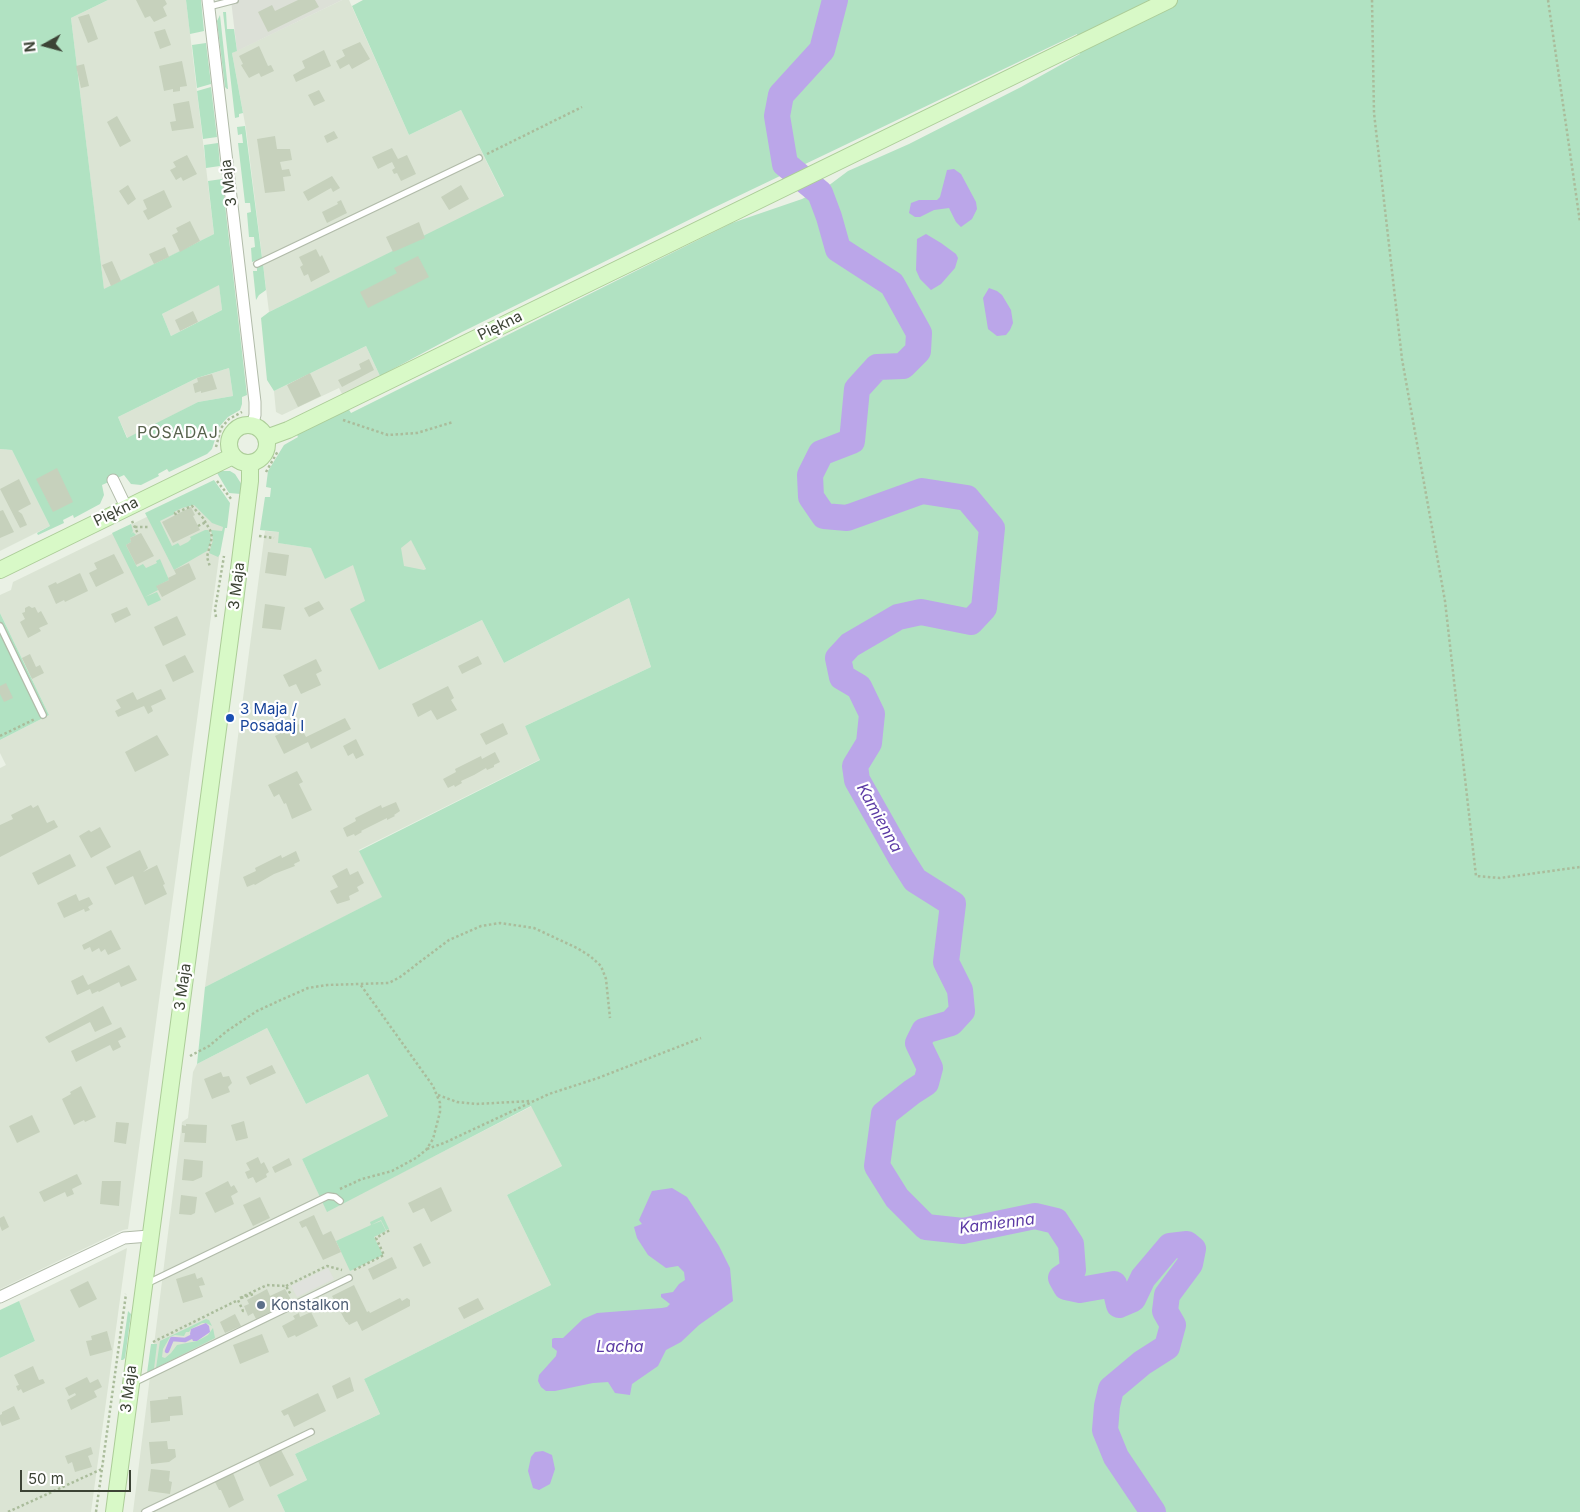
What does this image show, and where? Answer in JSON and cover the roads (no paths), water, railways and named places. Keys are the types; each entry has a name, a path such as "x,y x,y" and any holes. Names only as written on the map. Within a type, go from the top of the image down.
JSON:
{"street":[{"name":"Piękna","path":"266,438 288,430 332,409 1169,0"},
{"name":"3 Maja","path":"208,4 255,402 255,415 252,426"},
{"path":"252,426 258,428 266,438 265,451 262,457 250,463 233,456 230,450 231,437 239,428 252,426"},
{"name":"Piękna","path":"0,570 233,456"},
{"name":"3 Maja","path":"114,1512 236,601 250,481 250,463"},
{"path":"113,480 126,507"},
{"path":"0,1297 124,1238 150,1236"}],"lane":[{"path":"208,4 235,0"},
{"path":"257,264 479,158"},
{"path":"0,626 43,714"},
{"path":"143,1286 328,1196 335,1197 340,1201"},
{"path":"130,1385 349,1278"},
{"path":"145,1512 311,1432"}],"water":[{"path":"954,169 961,174 976,202 977,209 972,219 961,227 956,222 949,208 934,210 920,217 915,217 909,213 911,203 919,200 937,200 940,197 947,170"},
{"path":"926,234 956,254 958,258 955,268 941,284 931,290 920,279 916,270 917,239"},
{"path":"989,288 1002,295 1011,310 1013,323 1006,335 997,336 988,329 983,298"},
{"name":"Lacha","path":"672,1188 687,1197 719,1246 730,1268 733,1301 699,1325 681,1342 666,1350 658,1366 632,1384 630,1395 615,1393 608,1382 546,1391 538,1381 539,1375 556,1356 557,1351 552,1347 552,1339 563,1338 583,1319 597,1313 667,1307 670,1304 661,1297 661,1294 673,1292 685,1280 684,1272 678,1266 666,1268 648,1255 637,1238 634,1227 642,1224 639,1220 652,1191"},
{"path":"206,1323 209,1326 210,1332 197,1341 193,1341 190,1334 191,1329"},
{"path":"543,1451 552,1455 555,1469 550,1484 539,1490 533,1488 528,1471 531,1457 535,1452"}],"waterway":[{"name":"Kamienna","path":"835,0 822,50 781,95 777,116 785,164 820,193 838,249 892,284 919,333 918,351 903,366 877,367 857,389 852,441 821,453 810,475 811,497 824,516 847,518 922,491 967,498 992,528 984,608 971,622 921,612 898,617 850,645 838,658 842,677 859,687 872,714 869,743 855,766 857,780 915,880 953,904 946,962 960,990 962,1011 951,1023 924,1031 918,1043 930,1068 926,1083 884,1114 877,1166 897,1198 926,1227 963,1231 1035,1216 1056,1221 1071,1244 1073,1270 1061,1278 1066,1287 1080,1290 1114,1284 1119,1305 1133,1299 1143,1278 1170,1246 1187,1244 1193,1249 1190,1264 1167,1295 1165,1311 1173,1325 1167,1347 1142,1363 1111,1389 1107,1406 1105,1430 1116,1457 1153,1512"},
{"path":"167,1351 172,1339 185,1340 191,1337"}],"place":[{"name":"3 Maja / Posadaj I","path":"230,718"},
{"name":"Konstalkon","path":"261,1305"}],"district":[{"name":"POSADAJ","path":"178,433"}]}
